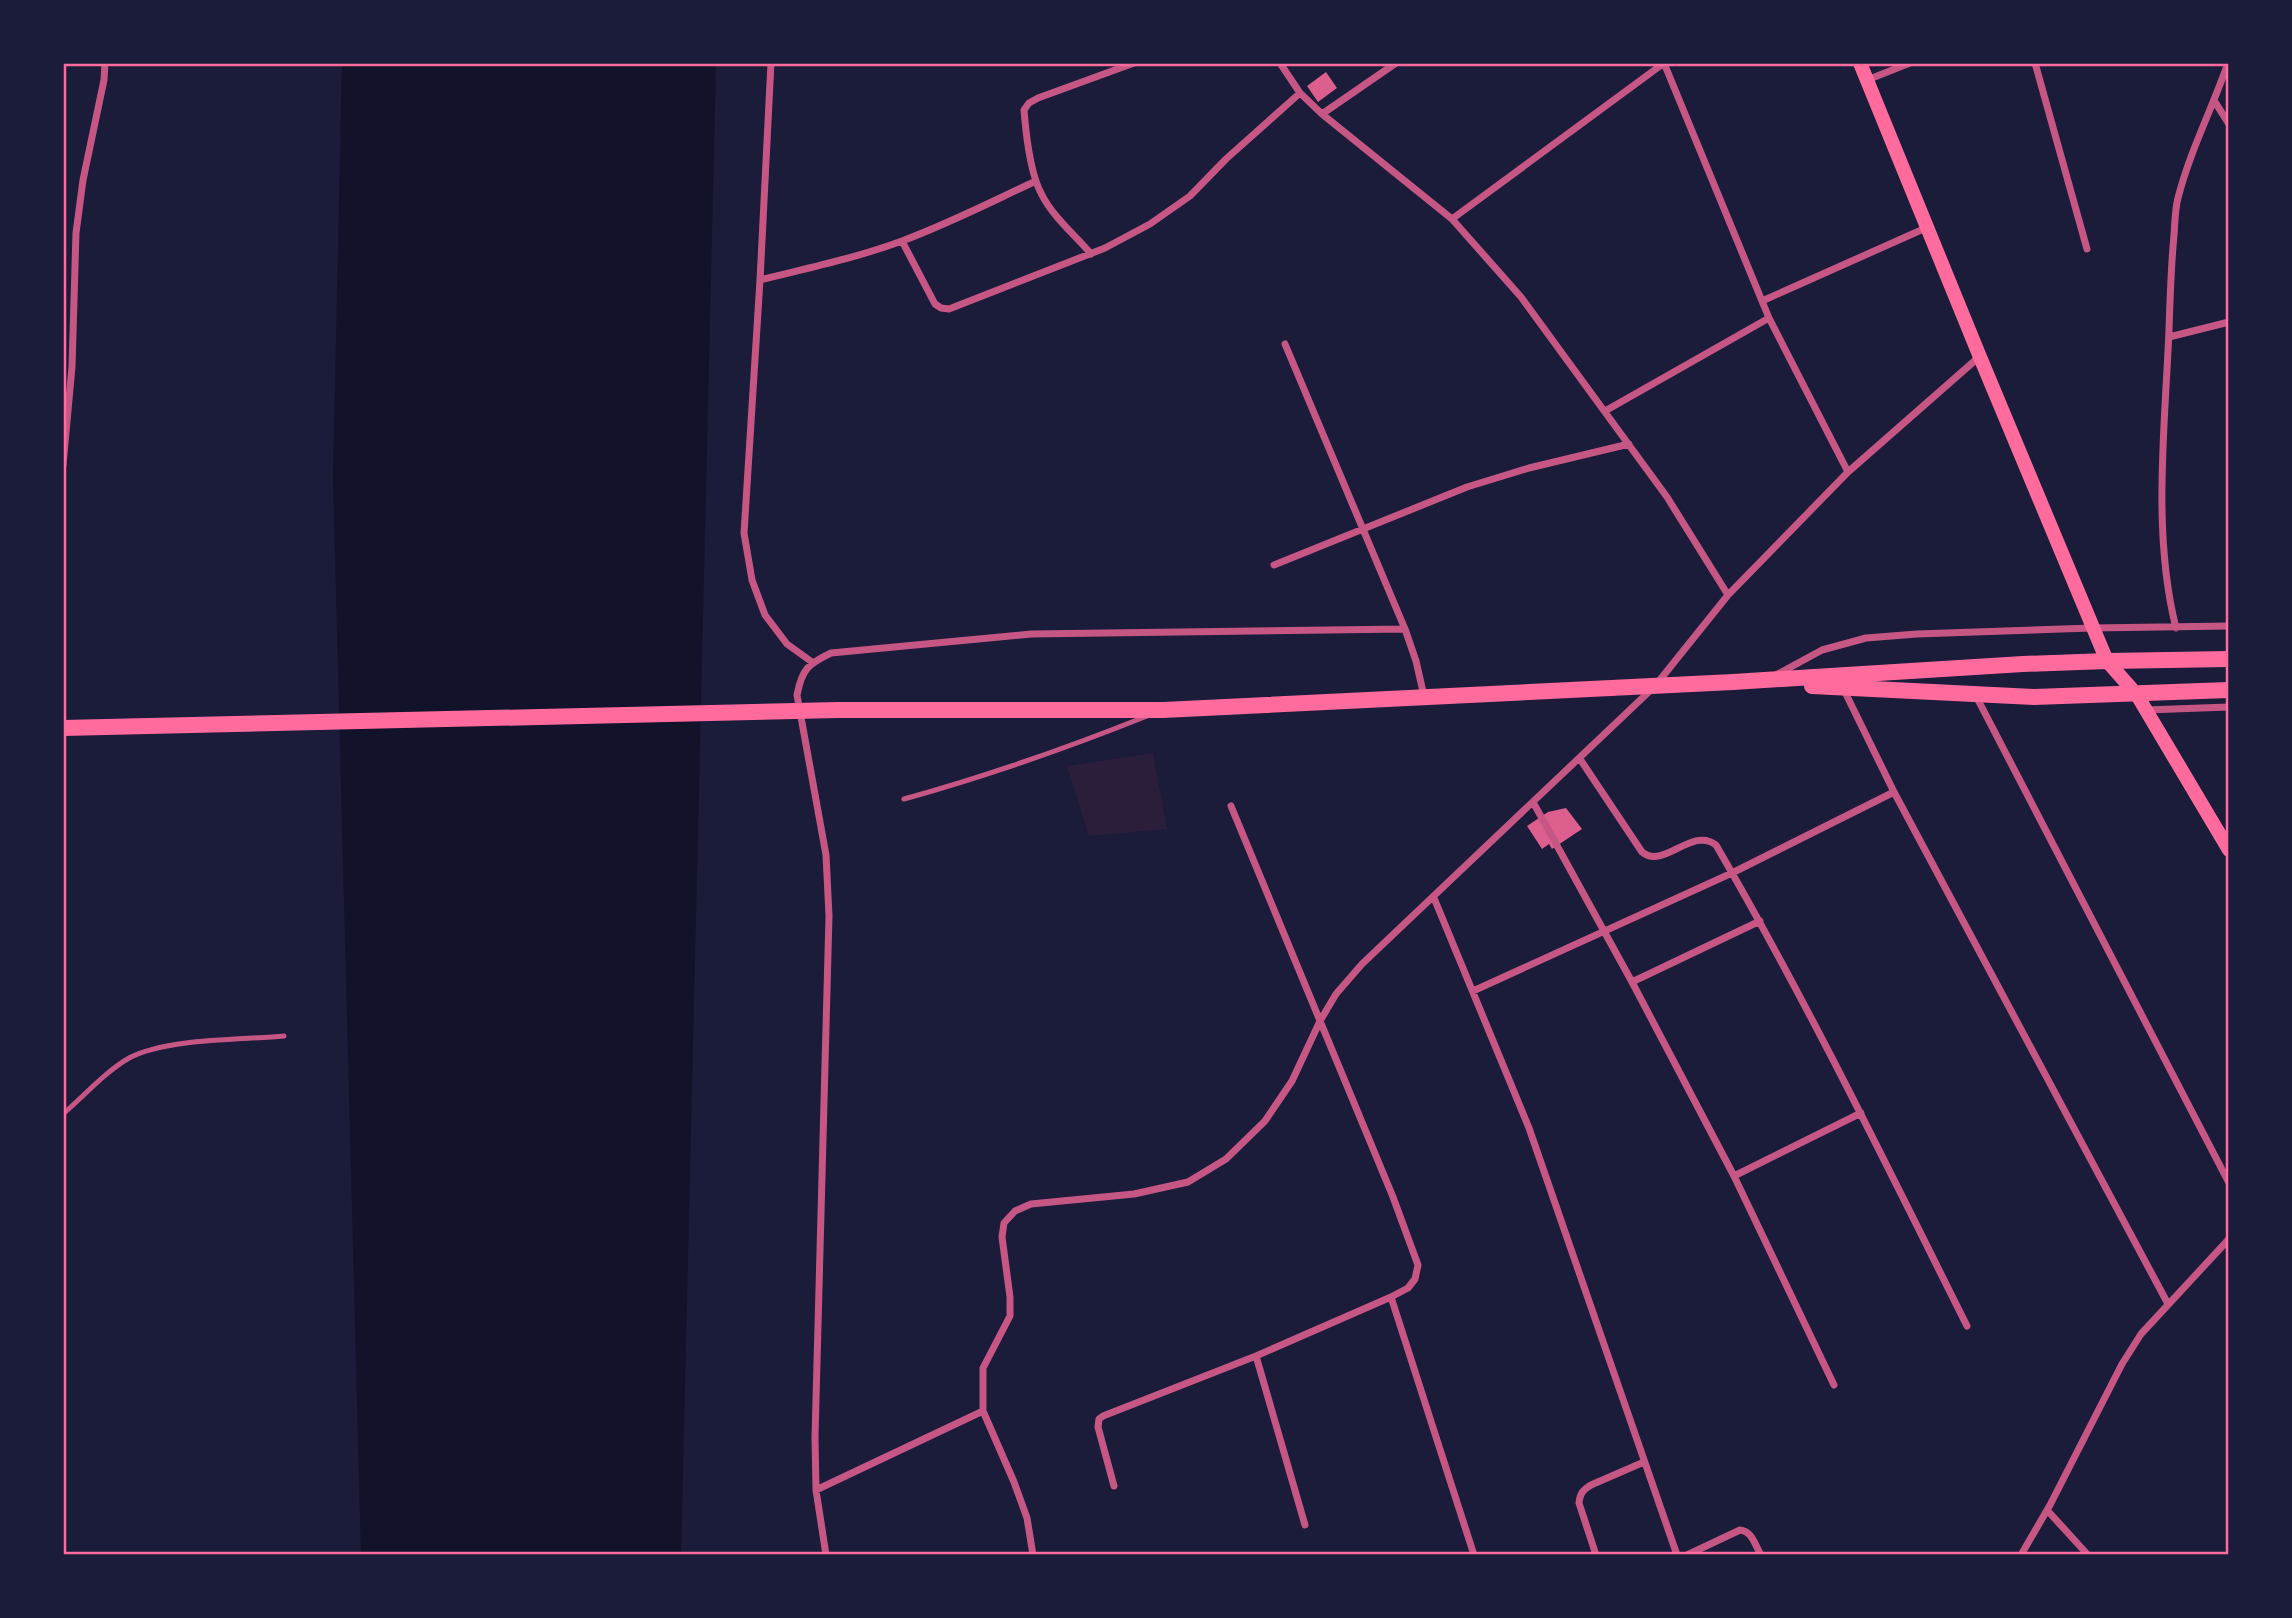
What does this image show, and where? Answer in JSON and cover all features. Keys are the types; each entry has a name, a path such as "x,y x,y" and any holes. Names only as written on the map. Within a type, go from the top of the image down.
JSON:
{"main road":[{"path":"1860,63 2107,661 2137,695 2229,850"},
{"path":"63,728 838,710 1163,709 2107,661 2229,659"},
{"path":"1732,682 2034,698 2229,690"}],"street":[{"path":"63,465 72,367 76,233 105,63"},
{"path":"771,63 744,533 752,580 765,615 787,644 812,662"},
{"path":"1091,254 1050,208 1036,181 1024,110 1029,103 1134,63"},
{"path":"1280,63 1300,93 1322,114 1452,219 1521,297 1667,497 1728,595"},
{"path":"1322,114 1396,63"},
{"path":"1452,219 1664,63 1769,318 1848,472"},
{"path":"1867,80 1910,63"},
{"path":"2035,63 2087,248"},
{"path":"2176,628 2171,607 2163,524 2163,435 2177,201 2193,147 2215,102 2228,63"},
{"path":"902,241 935,304 949,309 1091,254 1150,224 1190,196 1226,159 1300,93"},
{"path":"2215,102 2229,124"},
{"path":"760,280 902,241 1036,181"},
{"path":"1762,301 1928,227"},
{"path":"1605,411 1769,318"},
{"path":"2169,337 2229,321"},
{"path":"1285,344 1405,629 1424,697"},
{"path":"1033,1555 1027,1518 983,1411 983,1368 1010,1316 1002,1237 1004,1223 1015,1211 1031,1204 1133,1194 1188,1182 1226,1159 1272,1111 1292,1081 1320,1021 1336,995 1362,964 1655,686 1728,595 1848,472 1980,357"},
{"path":"1274,565 1467,488 1529,468 1629,444"},
{"path":"1768,680 1822,650 1866,638 2092,628 2229,626"},
{"path":"826,1555 816,1490 815,1437 829,916 826,855 797,695 801,676 812,662 831,653 1031,634 1405,629"},
{"path":"1843,688 1894,792 2168,1304"},
{"path":"1975,695 2229,1183"},
{"path":"2146,710 2229,707"},
{"path":"1580,759 1648,857 1657,857 1701,839 1716,845 1760,921 1861,1113 1967,1326"},
{"path":"1474,991 1732,873 1894,792"},
{"path":"1533,802 1734,1176 1834,1385"},
{"path":"1114,1486 1098,1427 1099,1419 1256,1356 1391,1297 1408,1288 1415,1279 1418,1265 1394,1197 1231,806"},
{"path":"1434,898 1529,1128 1677,1555"},
{"path":"1632,982 1760,921"},
{"path":"1734,1176 1861,1113"},
{"path":"2021,1555 2122,1364 2141,1334 2229,1239"},
{"path":"1391,1297 1474,1555"},
{"path":"1256,1356 1305,1525"},
{"path":"816,1490 983,1411"},
{"path":"1596,1555 1579,1503 1580,1495 1591,1485 1644,1462"},
{"path":"2047,1510 2088,1555"},
{"path":"1687,1555 1745,1530 1760,1555"}],"lane":[{"path":"904,799 1034,760 1163,709"},
{"path":"63,1114 123,1062 143,1053 182,1044 284,1036"}],"shaded area":[{"path":"342,63 716,63 681,1555 361,1555 333,478"},
{"path":"1153,753 1167,829 1089,836 1067,766"}],"building":[{"path":"1326,72 1337,88 1318,102 1307,86"},
{"path":"1566,808 1582,829 1552,849 1549,844 1542,849 1527,826 1548,812"}]}
